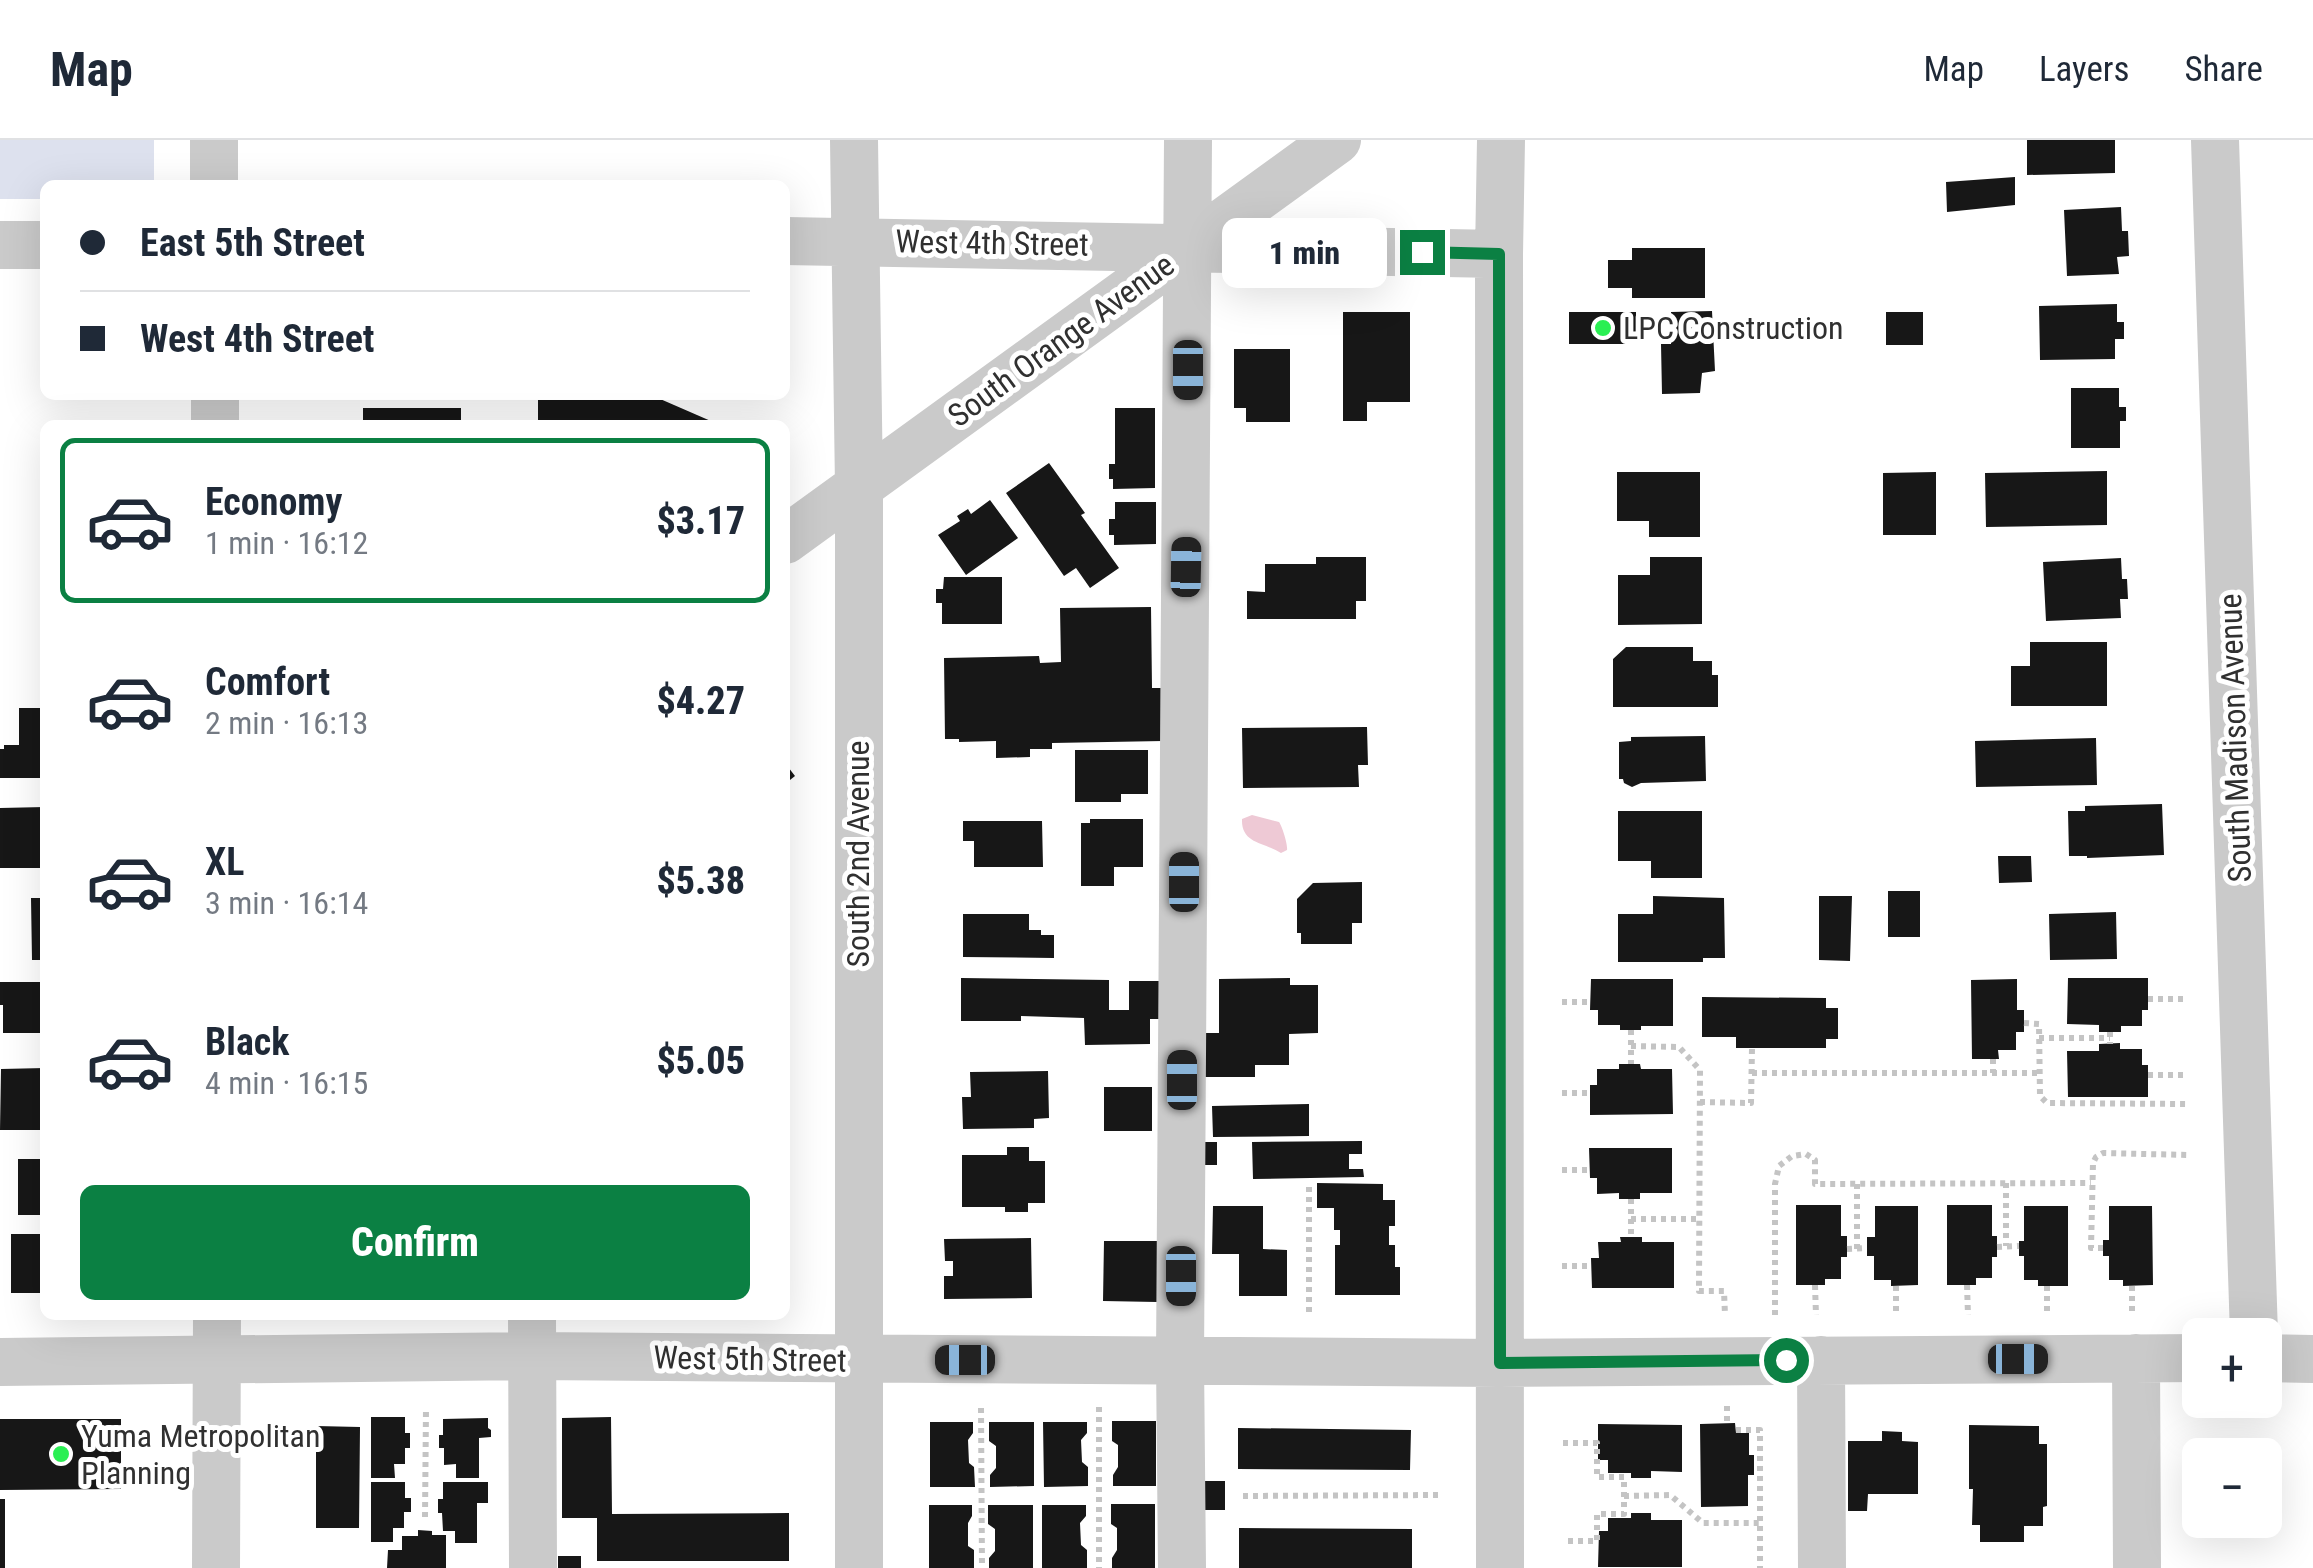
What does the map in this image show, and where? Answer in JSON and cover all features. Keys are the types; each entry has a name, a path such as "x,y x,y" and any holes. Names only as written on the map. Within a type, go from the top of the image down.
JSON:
{"street":[{"path":"214,140 214,180"},
{"name":"South 2nd Avenue","path":"854,140 860,487 859,1568"},
{"path":"1182,1568 1188,140"},
{"name":"South Orange Avenue","path":"790,536 1338,140"},
{"path":"1500,1568 1501,140"},
{"name":"South Madison Avenue","path":"2216,140 2253,1318"},
{"name":"West 4th Street","path":"790,240 1499,254"},
{"path":"0,244 40,244"},
{"path":"532,1336 533,1568"},
{"name":"West 5th Street","path":"0,1362 217,1337 532,1336 857,1360 1500,1363 1818,1337 2134,1336 2182,1352"},
{"path":"2134,1336 2137,1568"},
{"path":"216,1568 217,1337"},
{"path":"1818,1337 1822,1568"},
{"path":"2282,1358 2313,1359"}],"path":[{"path":"2148,999 2184,999"},
{"path":"1562,1002 1591,1002"},
{"path":"2024,1023 2039,1024 2040,1096 2047,1103 2187,1104"},
{"path":"1631,1030 1631,1064"},
{"path":"2040,1038 2110,1038"},
{"path":"1631,1046 1678,1047 1700,1070 1699,1291 1724,1291 1725,1315"},
{"path":"1700,1102 1751,1103 1752,1048"},
{"path":"1993,1059 1993,1074"},
{"path":"1752,1074 2040,1074"},
{"path":"2148,1075 2186,1075"},
{"path":"1562,1092 1590,1092"},
{"path":"1775,1315 1775,1184 1779,1166 1792,1156 1806,1154 1815,1160 1815,1184 2092,1183"},
{"path":"2104,1248 2092,1248 2092,1163 2096,1156 2188,1155"},
{"path":"1562,1170 1590,1170"},
{"path":"2006,1183 2001,1247 2019,1246"},
{"path":"1846,1249 1862,1248 1857,1184"},
{"path":"1309,1187 1309,1316"},
{"path":"1631,1199 1631,1237"},
{"path":"1631,1219 1699,1219"},
{"path":"1562,1266 1591,1266"},
{"path":"1815,1285 1818,1337"},
{"path":"1967,1285 1968,1315"},
{"path":"1896,1286 1896,1315"},
{"path":"2047,1286 2047,1314"},
{"path":"2132,1286 2134,1336"},
{"path":"1727,1406 1727,1424"},
{"path":"1099,1407 1099,1568"},
{"path":"425,1517 426,1408"},
{"path":"981,1408 982,1568"},
{"path":"1736,1430 1760,1430 1760,1568"},
{"path":"1562,1443 1598,1443 1598,1477 1624,1477 1624,1514 1597,1514 1597,1541 1562,1541"},
{"path":"1243,1496 1439,1495"},
{"path":"1624,1496 1670,1495 1704,1522 1760,1522"}],"shaded area":[{"path":"0,140 154,140 154,180 40,180 40,199 0,199"},
{"path":"1252,815 1279,822 1287,850 1281,853 1249,838 1242,819"}],"building":[{"path":"2027,140 2115,140 2115,173 2027,175"},
{"path":"2015,177 2015,205 1947,212 1946,182"},
{"path":"2121,207 2122,231 2128,231 2129,256 2117,257 2119,274 2067,276 2064,210"},
{"path":"1632,248 1705,248 1705,298 1632,298 1632,288 1608,288 1608,260 1632,260"},
{"path":"2117,304 2117,322 2124,322 2124,339 2115,339 2115,359 2040,360 2039,306"},
{"path":"1712,311 1715,371 1702,373 1700,393 1662,394 1661,344 1671,344 1671,312"},
{"path":"1343,312 1410,312 1410,402 1367,402 1367,421 1343,421"},
{"name":"LPC Construction","path":"1569,312 1636,312 1636,344 1569,344"},
{"path":"1886,312 1923,312 1923,345 1886,345"},
{"path":"1234,349 1290,349 1290,422 1246,422 1246,408 1234,408"},
{"path":"2071,388 2119,388 2119,407 2126,407 2126,421 2120,421 2120,448 2071,448"},
{"path":"538,400 662,400 708,420 538,420"},
{"path":"363,408 461,408 461,420 363,420"},
{"path":"1115,408 1155,408 1155,488 1113,489 1109,464 1115,464"},
{"path":"1049,463 1119,568 1090,588 1076,568 1064,576 1006,493"},
{"path":"2107,471 2107,525 1986,527 1985,473"},
{"path":"1617,472 1700,472 1700,537 1649,537 1649,521 1617,521"},
{"path":"1936,472 1936,535 1883,535 1883,473"},
{"path":"990,500 1018,538 966,575 938,535 960,521 957,516 968,509 971,514"},
{"path":"1115,502 1156,502 1156,544 1114,545 1114,535 1109,535 1109,519 1115,519"},
{"path":"1316,557 1366,557 1366,601 1356,601 1356,619 1247,619 1247,591 1265,592 1265,564 1316,564"},
{"path":"1650,557 1702,557 1702,624 1618,625 1618,575 1650,575"},
{"path":"2121,558 2128,599 2120,599 2121,618 2046,621 2043,562"},
{"path":"944,577 1002,577 1002,624 942,624 942,603 936,603 936,589 943,589"},
{"path":"1151,607 1152,688 1162,688 1163,741 1052,743 1052,749 1030,749 1030,757 996,758 996,741 945,739 944,658 1039,656 1040,663 1061,662 1060,608"},
{"path":"2030,642 2107,642 2107,706 2011,706 2011,666 2030,666"},
{"path":"1626,647 1693,647 1693,661 1712,661 1712,675 1718,675 1718,707 1613,707 1613,659"},
{"path":"19,708 40,708 40,778 0,778 0,749 4,745 19,745"},
{"path":"1367,727 1368,765 1358,765 1359,787 1243,788 1242,728"},
{"path":"1705,736 1706,781 1641,783 1632,787 1619,779 1619,742 1631,741 1631,737"},
{"path":"2096,738 2097,785 1976,787 1975,741"},
{"path":"1075,750 1148,750 1148,794 1121,794 1121,802 1075,802"},
{"path":"2162,804 2164,855 2069,856 2068,811 2085,811 2085,806"},
{"path":"40,807 40,868 0,868 0,808"},
{"path":"1618,811 1702,811 1702,878 1651,878 1651,861 1618,861"},
{"path":"1090,819 1143,819 1143,867 1114,867 1114,886 1081,886 1081,823 1090,823"},
{"path":"963,821 1042,821 1043,867 974,867 974,841 963,841"},
{"path":"1998,856 2031,856 2032,882 1999,883"},
{"path":"1362,882 1362,923 1352,923 1352,944 1301,944 1301,933 1297,933 1297,899 1313,883"},
{"path":"1888,891 1920,891 1920,937 1888,937"},
{"path":"1653,896 1724,898 1725,958 1703,958 1703,962 1618,962 1618,914 1653,914"},
{"path":"1819,896 1852,896 1850,961 1819,960"},
{"path":"31,898 40,898 40,960 32,960"},
{"path":"2116,912 2117,959 2050,960 2049,914"},
{"path":"963,914 1029,914 1029,930 1054,935 1054,958 963,957"},
{"path":"961,978 1109,980 1109,1010 1129,1010 1129,981 1162,981 1162,1019 1150,1019 1150,1044 1085,1045 1084,1018 1021,1016 1021,1021 961,1021"},
{"path":"1290,978 1290,985 1318,985 1318,1033 1289,1034 1289,1065 1255,1065 1255,1077 1202,1077 1201,1033 1219,1033 1219,979"},
{"path":"2068,978 2148,978 2148,1010 2142,1010 2142,1026 2121,1026 2121,1032 2099,1032 2099,1025 2067,1024"},
{"path":"1591,979 1673,979 1673,1026 1620,1030 1620,1025 1598,1025 1598,1010 1590,1010"},
{"path":"2017,979 2017,1010 2024,1010 2024,1032 2016,1032 2016,1050 1998,1050 1999,1059 1972,1059 1971,980"},
{"path":"0,982 40,982 40,1033 3,1033"},
{"path":"1702,997 1826,998 1826,1008 1838,1008 1838,1039 1826,1039 1826,1048 1736,1048 1736,1037 1702,1037"},
{"path":"2120,1043 2120,1049 2142,1049 2142,1065 2148,1065 2148,1097 2068,1097 2067,1051 2099,1051 2099,1044"},
{"path":"1619,1064 1672,1069 1673,1114 1590,1115 1590,1085 1597,1085 1597,1069 1619,1069"},
{"path":"40,1068 40,1130 0,1130 1,1069"},
{"path":"1048,1071 1049,1118 1034,1119 1034,1128 963,1129 962,1097 971,1097 970,1072"},
{"path":"1104,1087 1152,1087 1152,1131 1104,1131"},
{"path":"1309,1104 1309,1136 1213,1137 1212,1106"},
{"path":"1362,1141 1362,1154 1349,1154 1349,1169 1363,1169 1364,1177 1253,1179 1252,1142"},
{"path":"1201,1142 1217,1142 1217,1165 1201,1165"},
{"path":"1007,1147 1029,1147 1029,1161 1045,1161 1045,1203 1028,1203 1028,1212 1005,1212 1005,1207 962,1207 962,1155 1007,1155"},
{"path":"1589,1148 1672,1148 1672,1193 1640,1193 1640,1199 1619,1199 1619,1193 1597,1194 1597,1178 1590,1178"},
{"path":"18,1159 40,1159 40,1215 18,1215"},
{"path":"1317,1183 1383,1184 1383,1200 1395,1200 1395,1226 1389,1226 1389,1245 1395,1245 1395,1267 1400,1267 1400,1295 1335,1295 1335,1245 1340,1245 1340,1230 1334,1230 1334,1208 1317,1208"},
{"path":"1796,1205 1841,1205 1841,1236 1847,1236 1847,1257 1841,1257 1841,1279 1825,1279 1825,1285 1796,1285"},
{"path":"1947,1205 1992,1205 1997,1257 1992,1257 1992,1278 1976,1278 1976,1285 1947,1285"},
{"path":"1213,1206 1263,1206 1263,1249 1287,1250 1287,1296 1239,1296 1239,1254 1212,1254"},
{"path":"1875,1206 1918,1206 1918,1285 1891,1286 1891,1280 1874,1280 1874,1256 1867,1256 1867,1237 1875,1237"},
{"path":"2024,1206 2068,1206 2068,1286 2038,1286 2038,1280 2024,1280 2024,1256 2019,1256 2019,1241 2024,1241"},
{"path":"2109,1206 2152,1206 2153,1285 2123,1286 2123,1280 2109,1280 2109,1256 2103,1256 2103,1240 2109,1240"},
{"path":"11,1234 40,1234 40,1293 11,1293"},
{"path":"1620,1237 1674,1242 1674,1288 1592,1288 1591,1258 1599,1258 1598,1242 1621,1242"},
{"path":"1031,1238 1032,1298 944,1299 944,1276 953,1276 953,1261 945,1261 944,1239"},
{"path":"1104,1241 1157,1241 1157,1302 1103,1301"},
{"path":"371,1417 405,1417 410,1448 405,1448 405,1464 394,1464 395,1478 371,1478"},
{"path":"611,1417 612,1514 789,1513 789,1561 597,1561 597,1518 562,1518 562,1418"},
{"path":"488,1418 491,1437 479,1438 479,1478 456,1478 456,1464 444,1465 444,1448 439,1448 443,1419"},
{"name":"Yuma Metropolitan Planning","path":"0,1419 121,1419 121,1489 0,1490"},
{"path":"1112,1421 1156,1421 1156,1486 1113,1486 1118,1445 1112,1441"},
{"path":"930,1422 973,1422 968,1440 975,1487 930,1487"},
{"path":"989,1422 1034,1422 1034,1486 990,1487 990,1475 996,1468 996,1446 989,1441"},
{"path":"1043,1422 1087,1422 1087,1433 1081,1440 1088,1486 1044,1487"},
{"path":"1735,1423 1736,1433 1749,1433 1749,1455 1754,1455 1754,1475 1748,1475 1748,1506 1701,1507 1700,1424"},
{"path":"1598,1424 1682,1425 1682,1472 1651,1471 1651,1478 1608,1473 1608,1460 1598,1460"},
{"path":"1969,1425 2039,1426 2039,1444 2047,1444 2047,1506 2043,1507 2043,1526 2024,1526 2024,1542 1980,1542 1980,1525 1972,1525"},
{"path":"316,1426 360,1427 359,1528 316,1528"},
{"path":"1238,1428 1411,1430 1410,1470 1238,1469"},
{"path":"1882,1431 1902,1432 1902,1441 1918,1442 1918,1494 1868,1494 1867,1511 1848,1511 1848,1441 1882,1441"},
{"path":"1197,1481 1225,1481 1225,1510 1197,1510"},
{"path":"371,1482 405,1482 405,1498 411,1498 411,1512 404,1512 404,1528 393,1528 393,1542 371,1542"},
{"path":"443,1482 488,1482 488,1503 477,1503 477,1543 455,1543 455,1531 443,1531 438,1499 443,1499"},
{"path":"0,1499 5,1499 5,1568 0,1568"},
{"path":"1111,1504 1155,1504 1155,1568 1112,1568 1117,1528 1111,1524"},
{"path":"929,1505 972,1505 968,1546 974,1550 974,1568 929,1568"},
{"path":"988,1505 1033,1505 1033,1568 989,1568 989,1558 995,1551 995,1529 988,1524"},
{"path":"1042,1505 1086,1505 1086,1516 1080,1523 1087,1568 1042,1568"},
{"path":"1631,1513 1651,1513 1651,1520 1682,1520 1682,1567 1598,1567 1599,1531 1608,1531 1608,1518 1631,1518"},
{"path":"1239,1528 1412,1529 1412,1568 1239,1568"},
{"path":"418,1530 446,1535 446,1568 387,1568 388,1550 402,1550 402,1536 418,1536"},
{"path":"558,1556 581,1556 581,1568 558,1568"}],"place":[{"name":"LPC Construction","path":"1603,328"},
{"name":"Yuma Metropolitan Planning","path":"61,1454"}],"route":[{"path":"1422,252 1499,254 1500,1363 1786,1360"}]}
